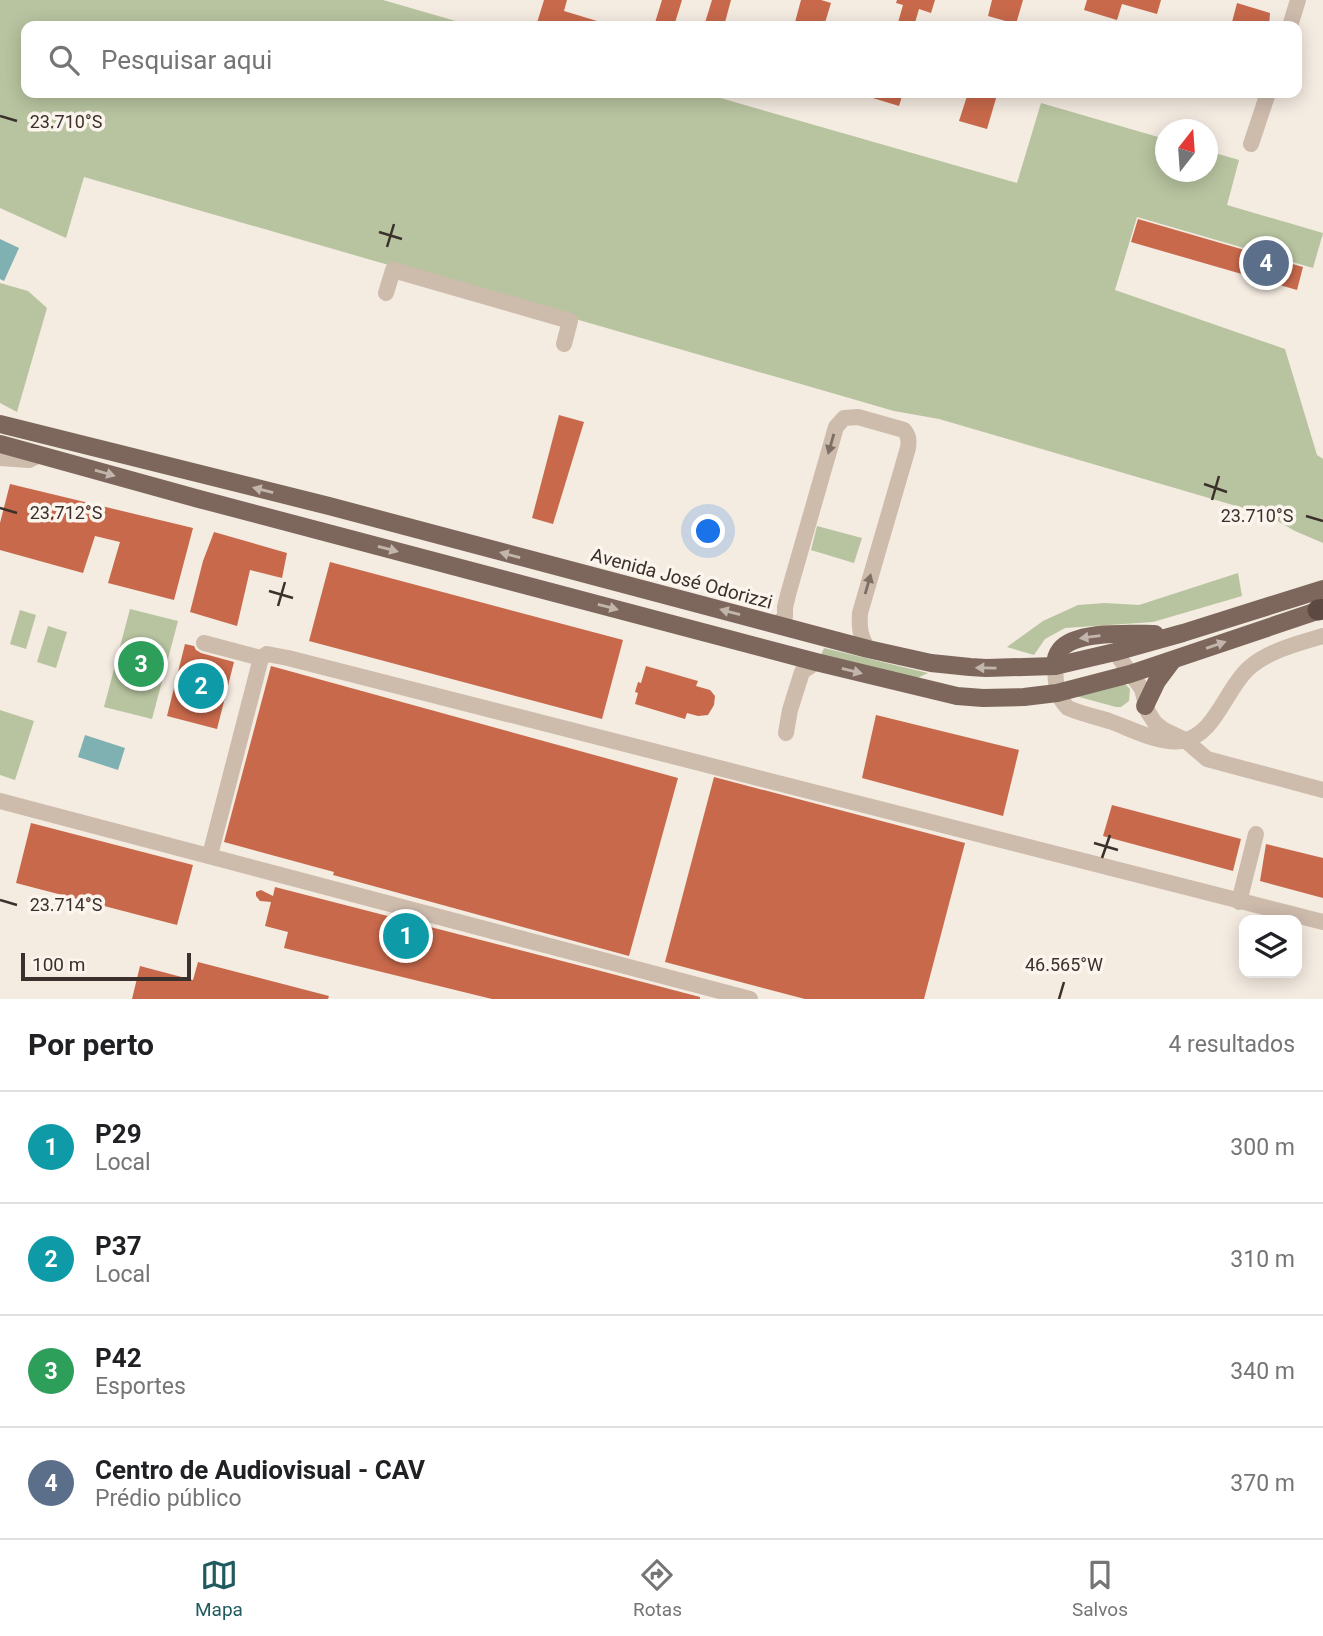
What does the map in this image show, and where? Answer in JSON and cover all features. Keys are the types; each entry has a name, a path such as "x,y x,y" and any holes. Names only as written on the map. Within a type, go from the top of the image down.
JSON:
{"main road":[{"name":"Avenida José Odorizzi","path":"0,424 329,506 867,649 931,663 986,668 1055,666 1183,633 1323,589"},
{"path":"0,444 799,664 957,696 983,698 1057,693 1130,674 1321,610"},
{"path":"1055,666 1058,652 1077,639 1183,633"},
{"path":"1145,706 1157,681 1174,660"}],"street":[{"path":"1292,21 1298,0"},
{"path":"1251,144 1266,98"},
{"path":"386,293 393,270 459,288 570,321 564,344"},
{"name":"Avenida José Odorizzi","path":"0,416 32,432"},
{"path":"776,625 785,617 789,591 836,427 844,418 858,417 904,430 909,441 860,613 859,628 867,649"},
{"path":"0,458 29,460 39,456"},
{"path":"322,531 329,506"},
{"path":"1055,666 1057,693 1068,708 1157,738 1185,740 1208,725 1230,690 1251,666 1276,652 1323,636"},
{"path":"204,643 261,658"},
{"path":"1115,652 1142,690 1145,706 1159,726 1185,740 1207,759 1323,790"},
{"path":"210,855 261,658 267,654 1323,922"},
{"path":"786,733 799,664"},
{"path":"1109,721 1118,722 1132,718 1145,706"},
{"path":"0,801 750,999"},
{"path":"1239,902 1256,834"}],"green space":[{"path":"0,0 383,0 456,21 21,21 21,98 720,98 1017,183 1041,103 1155,136 1155,182 1218,182 1218,154 1239,160 1227,205 1323,233 1313,268 1137,217 1115,290 1285,349 1317,455 1323,459 1323,543 1267,515 939,419 894,411 84,177 66,238 0,208"},
{"path":"0,283 28,291 47,308 17,412 0,403"},
{"path":"817,526 862,538 854,563 811,550"},
{"path":"1238,573 1242,596 1153,622 1065,628 1045,639 1034,655 1007,647 1043,621 1078,605 1139,605"},
{"path":"130,609 178,621 152,719 104,707"},
{"path":"20,610 36,615 26,649 10,644"},
{"path":"48,626 67,632 56,668 37,662"},
{"path":"824,648 928,673 911,681 821,655"},
{"path":"1124,683 1130,689 1129,701 1121,707 1078,695"},
{"path":"0,710 34,721 15,780 0,775"}],"water":[{"path":"0,239 19,248 4,281 0,279"},
{"path":"85,735 125,748 118,770 78,757"}],"building":[{"path":"544,0 567,0 564,11 597,21 538,21"},
{"path":"662,0 682,0 676,21 656,21"},
{"path":"712,0 731,0 725,21 706,21"},
{"path":"801,0 831,3 826,21 795,21"},
{"path":"897,0 935,0 931,13 919,9 915,21 898,21 903,5 896,3"},
{"path":"992,0 1023,0 1017,21 988,16"},
{"path":"1087,0 1161,0 1157,14 1122,4 1117,20 1084,10"},
{"path":"1237,3 1270,13 1269,21 1232,21"},
{"path":"873,98 901,98 899,106"},
{"path":"966,98 996,98 987,129 959,121"},
{"path":"1138,219 1303,267 1297,290 1131,242"},
{"path":"559,415 584,422 553,524 532,518"},
{"path":"10,484 193,528 174,600 108,583 120,542 95,536 83,573 0,550 0,523"},
{"path":"214,532 287,553 282,578 250,570 237,626 190,612 203,561"},
{"path":"330,562 623,640 602,719 309,641"},
{"path":"185,644 194,646 201,653 234,662 217,729 167,716"},
{"path":"271,666 678,778 629,956 333,875 334,872 224,842"},
{"path":"646,666 698,681 696,686 710,690 715,696 714,705 708,715 687,713 685,719 635,704 638,693 635,692"},
{"path":"876,715 1019,750 1003,816 862,778"},
{"path":"714,777 965,843 924,999 805,999 665,962"},
{"path":"1112,805 1241,839 1233,871 1103,836"},
{"path":"31,823 193,865 177,925 16,883"},
{"path":"1266,844 1323,858 1323,898 1260,881"},
{"path":"275,887 700,999 492,999 284,948 288,932 265,926 271,902 260,901 256,896 256,892 261,890 273,896"},
{"path":"198,962 329,996 328,999 132,999 140,966 193,980"}],"place":[{"name":"Centro de Audiovisual - CAV","path":"1266,263"},
{"name":"P42","path":"141,664"},
{"name":"P37","path":"201,686"},
{"name":"P29","path":"406,936"}]}
